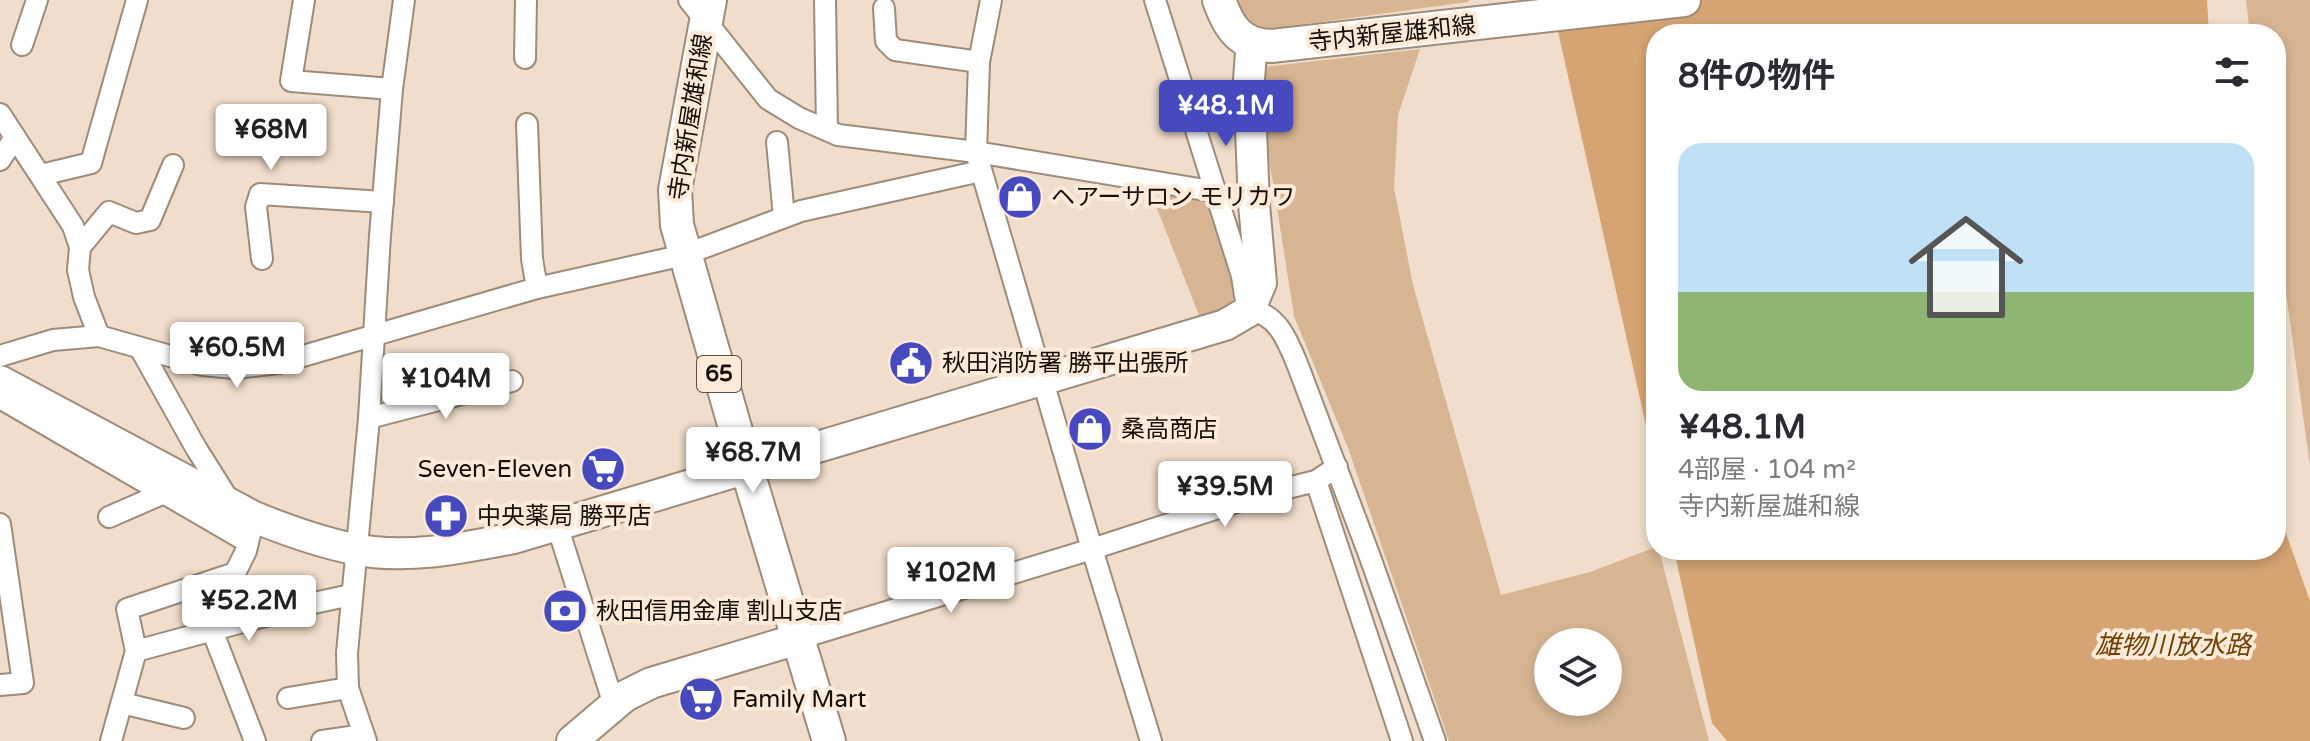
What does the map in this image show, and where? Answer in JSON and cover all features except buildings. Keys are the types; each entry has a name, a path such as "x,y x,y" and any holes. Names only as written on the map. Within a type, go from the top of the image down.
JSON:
{"main road":[{"path":"1219,0 1230,26 1246,41 1263,46"},
{"name":"寺内新屋雄和線","path":"1263,46 1684,0"},
{"name":"寺内新屋雄和線","path":"702,7 675,190 677,225 829,741"}],"street":[{"path":"22,45 37,0"},
{"path":"304,0 291,81 392,89"},
{"path":"322,741 365,738 348,688 347,653 369,418 392,89 404,0"},
{"path":"525,58 526,0"},
{"path":"825,0 827,130"},
{"path":"991,0 979,62 978,162 1151,741"},
{"path":"1155,0 1217,192 1249,311"},
{"path":"41,175 91,163 131,1"},
{"path":"702,7 768,99 799,118 838,135 978,162 1217,192"},
{"path":"884,8 886,41 895,50 979,62"},
{"path":"1249,311 1261,283 1249,80 1251,52 1263,46"},
{"path":"0,114 73,226 80,247 78,270 84,297 99,336"},
{"path":"527,124 532,259 537,288"},
{"path":"0,160 15,137"},
{"path":"777,142 784,217"},
{"path":"0,356 53,340 99,336 202,365 235,368 279,363 537,288 684,255 801,211 978,162"},
{"path":"80,247 109,212 136,223 150,220 173,165"},
{"path":"262,259 256,207 260,194 383,202"},
{"path":"0,398 164,493 245,522 356,550 402,553 514,538 1225,325 1249,311 1258,311 1270,318 1286,337 1337,467 1435,741"},
{"path":"111,741 136,651 127,609 235,573 245,522 196,448 140,348"},
{"path":"0,381 245,522"},
{"path":"369,418 512,381"},
{"path":"572,741 625,696 651,683 1092,549 1255,496 1316,481 1337,467"},
{"path":"1316,481 1402,741"},
{"path":"109,517 164,493"},
{"path":"0,524 23,683 0,685"},
{"path":"557,525 614,705"},
{"path":"136,651 351,595"},
{"path":"212,630 255,741"},
{"path":"288,698 348,688"},
{"path":"122,703 184,718"}],"shaded area":[{"path":"1232,0 1469,0 1306,24 1263,34 1243,23"},
{"path":"2246,0 2310,0 2310,466 2286,292 2286,24 2249,24"},
{"path":"1420,49 1398,115 1394,188 1413,285 1501,595 1590,572 1646,551 1646,560 1662,560 1709,741 1449,741 1348,448 1294,316 1258,108 1263,67"},
{"path":"1178,194 1208,199 1235,284 1232,306 1201,320 1154,201"}],"water":[{"path":"1551,0 2207,0 2208,24 1646,24 1646,425"},
{"name":"雄物川放水路","path":"2286,533 2310,601 2310,741 1727,741 1712,723 1676,560 2286,560"}],"place":[{"name":"ヘアーサロン モリカワ","path":"1020,197"},
{"name":"秋田消防署 勝平出張所","path":"911,363"},
{"name":"桑高商店","path":"1090,429"},
{"name":"Seven-Eleven","path":"603,469"},
{"name":"中央薬局 勝平店","path":"446,516"},
{"name":"秋田信用金庫 割山支店","path":"565,611"},
{"name":"Family Mart","path":"701,699"}]}
